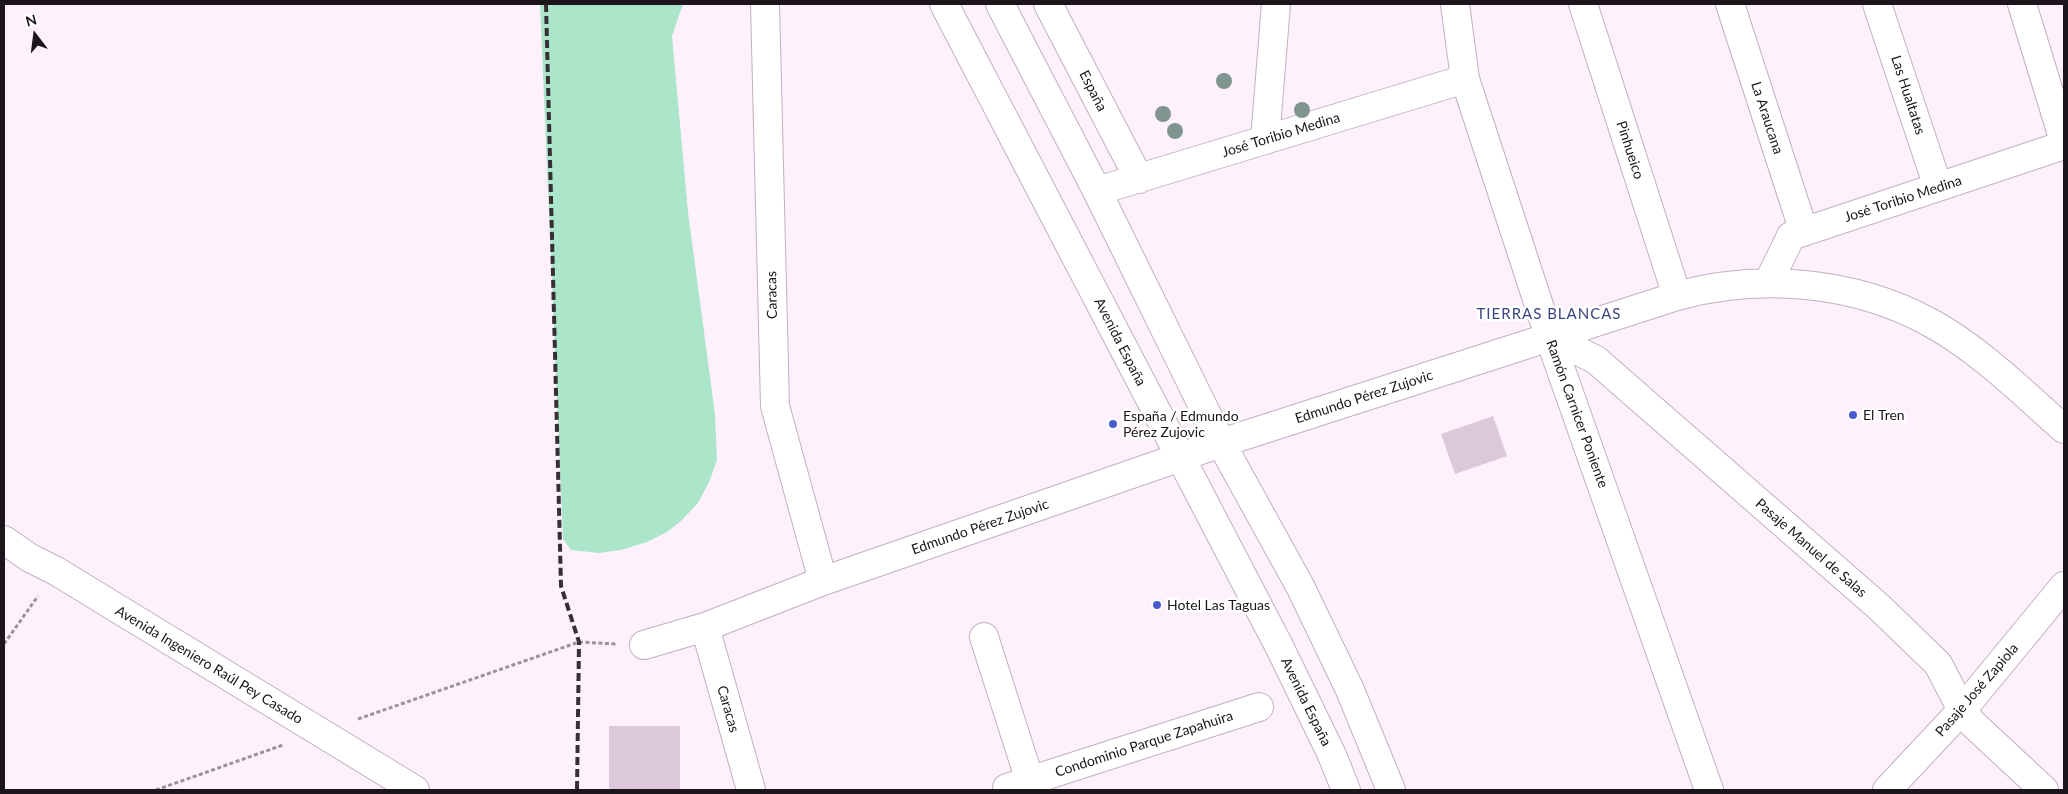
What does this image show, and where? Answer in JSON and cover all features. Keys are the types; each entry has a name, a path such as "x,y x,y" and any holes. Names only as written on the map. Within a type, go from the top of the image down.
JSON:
{"street":[{"name":"Caracas","path":"765,4 775,406 823,581"},
{"name":"Avenida España","path":"944,4 1279,646 1332,755 1346,790"},
{"path":"1000,4 1097,191 1221,443 1301,588 1350,690 1391,790"},
{"name":"España","path":"1048,4 1139,179"},
{"path":"1265,140 1276,4"},
{"name":"Ramón Carnicer Poniente","path":"1455,4 1465,79 1549,336 1709,790"},
{"name":"Pinhueico","path":"1584,4 1677,296"},
{"name":"La Araucana","path":"1730,4 1804,232"},
{"name":"Las Hualtatas","path":"1877,4 1938,187"},
{"path":"2022,4 2064,141"},
{"name":"José Toribio Medina","path":"1097,191 1465,79"},
{"name":"José Toribio Medina","path":"1768,283 1790,236 2064,145"},
{"name":"Edmundo Pérez Zujovic","path":"644,645 705,627 823,581 1221,443 1549,336 1677,296 1724,285 1768,283 1823,288 1883,302 1906,311 1931,323 1958,340 2019,388 2063,426"},
{"name":"Pasaje Manuel de Salas","path":"1549,336 1596,360 1879,607 1938,664 1962,710 1972,723 2044,790"},
{"name":"Avenida Ingeniero Raúl Pey Casado","path":"4,540 30,558 56,571 415,790"},
{"name":"Pasaje José Zapiola","path":"1887,790 1962,710 2064,586"},
{"name":"Caracas","path":"705,627 751,790"},
{"name":"Condominio Parque Zapahuira","path":"984,637 1019,786 1259,708"}],"path":[{"path":"4,644 56,571"},
{"path":"156,790 579,642 644,645"}],"green space":[{"path":"540,4 683,4 672,36 688,212 715,414 717,460 710,480 698,503 667,532 647,542 621,550 599,553 571,550 563,539"}],"building":[{"path":"1493,416 1507,456 1455,474 1441,434"},
{"path":"609,726 680,726 680,790 609,790"}],"railway":[{"path":"546,4 561,586 579,642 577,790"}],"place":[{"name":"El Tren","path":"1853,415"},
{"name":"España / Edmundo Pérez Zujovic","path":"1113,424"},
{"name":"Hotel Las Taguas","path":"1157,605"}],"district":[{"name":"TIERRAS BLANCAS","path":"1549,314"}]}
